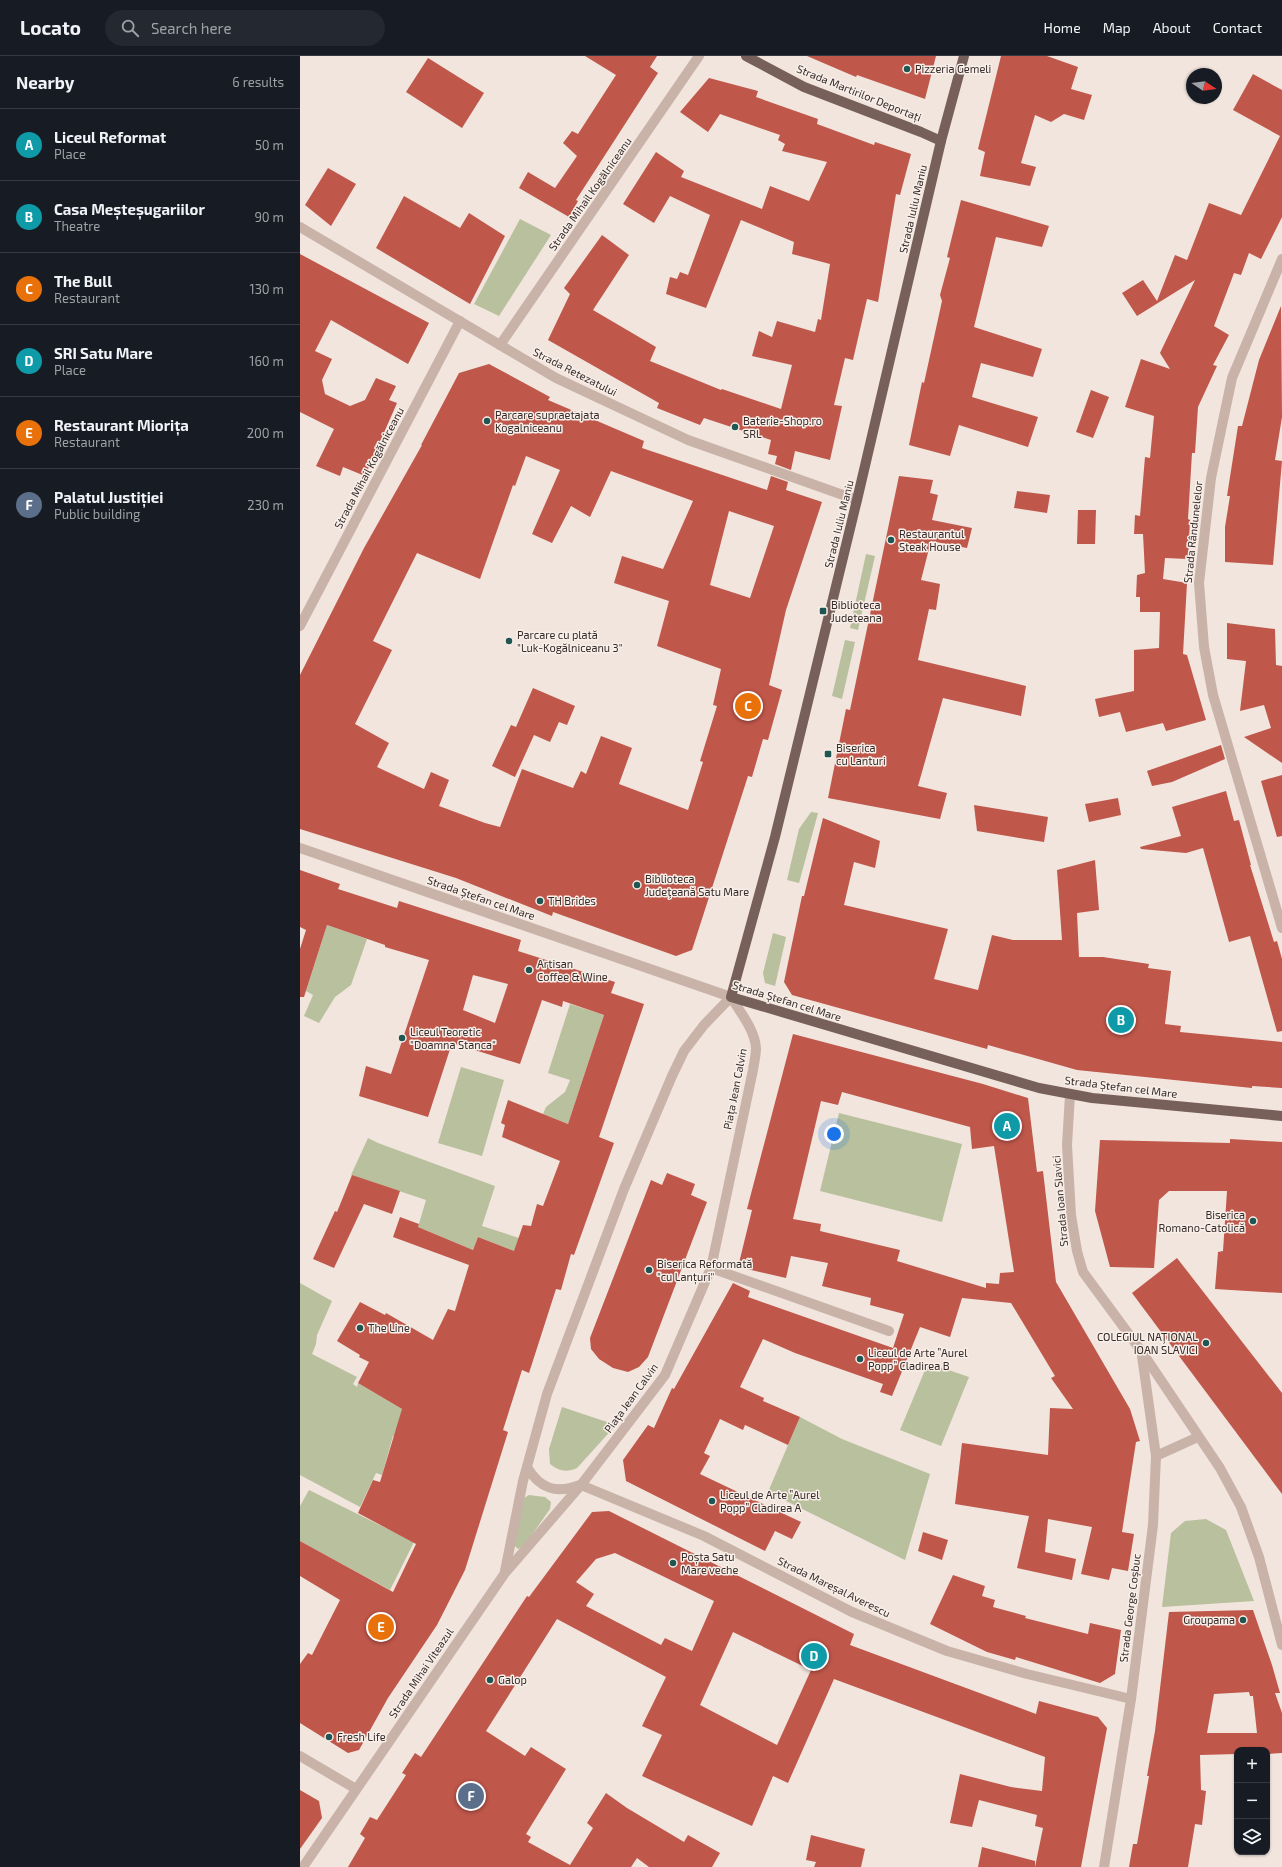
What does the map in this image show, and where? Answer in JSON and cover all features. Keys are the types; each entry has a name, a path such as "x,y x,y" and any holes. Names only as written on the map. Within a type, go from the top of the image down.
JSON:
{"main road":[{"name":"Strada Martirilor Deportați","path":"746,56 804,87 941,141"},
{"name":"Strada Iuliu Maniu","path":"731,997 776,837 941,141 964,56"},
{"name":"Strada Ștefan cel Mare","path":"731,997 972,1068 1070,1094 1100,1099 1282,1116"}],"street":[{"name":"Strada Mihail Kogălniceanu","path":"500,345 699,56"},
{"name":"Strada Retezatului","path":"300,227 556,378 688,440 857,500"},
{"name":"Strada Rândunelelor","path":"1282,259 1232,378 1211,478 1199,583 1204,647 1213,695 1282,928"},
{"name":"Strada Mihail Kogălniceanu","path":"300,626 460,321"},
{"name":"Strada Ștefan cel Mare","path":"300,848 731,997"},
{"name":"Piața Jean Calvin","path":"581,1485 665,1375 712,1268 753,1070 756,1048 751,1030 731,997"},
{"path":"581,1485 569,1490 546,1487 534,1479 527,1467 547,1394 624,1189 672,1076 684,1051 704,1025 731,997"},
{"name":"Strada Ioan Slavici","path":"1070,1094 1067,1145 1072,1215 1077,1251 1083,1272 1142,1352 1220,1468 1241,1506 1259,1557 1282,1646"},
{"path":"712,1268 889,1331"},
{"name":"Strada George Coșbuc","path":"1104,1867 1130,1699 1153,1525 1156,1456 1142,1352"},
{"path":"1156,1456 1198,1437"},
{"name":"Strada Mihai Viteazul","path":"505,1573 527,1467"},
{"name":"Strada Mihai Viteazul","path":"303,1867 505,1573 581,1485"},
{"name":"Strada Mareșal Averescu","path":"581,1485 704,1536 852,1612 947,1651 1027,1674 1130,1699"},
{"path":"300,1756 356,1789"}],"green space":[{"path":"520,219 551,235 499,316 474,304"},
{"path":"866,554 875,556 858,630 850,628"},
{"path":"845,640 855,642 842,699 832,696"},
{"path":"811,812 818,813 799,883 787,880 799,829"},
{"path":"327,925 367,939 351,985 335,997 319,1023 304,1016 313,995 306,991"},
{"path":"773,933 786,937 775,986 765,983 763,973"},
{"path":"570,1004 604,1015 568,1124 543,1114 546,1107 565,1092 570,1080 548,1073"},
{"path":"461,1067 504,1080 482,1156 438,1143"},
{"path":"839,1113 962,1144 942,1222 820,1191"},
{"path":"368,1138 495,1186 482,1226 519,1238 526,1256 478,1237 473,1250 418,1227 426,1200 351,1175"},
{"path":"300,1283 332,1301 317,1335 316,1344 312,1354 357,1377 353,1384 357,1387 358,1383 449,1437 445,1451 393,1436 382,1475 376,1473 360,1507 300,1475"},
{"path":"928,1363 969,1377 941,1446 900,1430"},
{"path":"562,1407 616,1425 577,1468 566,1471 560,1470 550,1464 549,1449"},
{"path":"800,1417 842,1439 930,1474 905,1560 768,1492"},
{"path":"309,1490 414,1542 390,1590 300,1541 300,1506"},
{"path":"529,1495 545,1497 551,1502 550,1509 524,1546 518,1549 514,1545 524,1498"},
{"path":"1206,1519 1226,1530 1254,1601 1162,1607 1171,1533 1185,1521"}],"building":[{"path":"585,56 657,56 650,67 658,73 576,200 578,201 569,217 519,188 528,172 555,188 577,156 563,143 572,131 578,134 616,75"},
{"name":"Pizzeria Gemeli","path":"807,56 936,56 925,99 857,75 856,77"},
{"path":"1001,56 1047,56 1078,67 1071,89 1092,95 1084,120 1064,114 1051,122 1035,115 1021,163 1036,167 1030,186 980,176 985,152 978,149"},
{"path":"428,58 484,93 462,128 406,92"},
{"path":"1253,74 1282,90 1282,217 1261,259 1249,253 1241,275 1234,273 1214,326 1229,335 1213,365 1217,366 1198,407 1195,453 1192,453 1188,519 1190,520 1188,559 1165,558 1163,579 1187,583 1183,654 1187,655 1206,720 1166,731 1163,723 1126,732 1120,712 1099,717 1095,699 1134,691 1134,650 1159,648 1160,612 1140,612 1140,597 1136,597 1137,575 1145,573 1143,534 1134,534 1135,515 1140,516 1145,457 1150,458 1154,416 1125,407 1141,359 1170,369 1160,353 1195,280 1137,316 1122,293 1143,280 1157,301 1175,255 1187,260 1209,203 1241,215 1280,136 1233,110"},
{"path":"709,78 758,91 756,97 818,119 817,124 874,145 875,142 911,154 900,195 896,194 878,302 867,299 853,360 845,358 834,405 842,406 830,460 795,451 791,470 775,464 777,456 768,454 771,440 704,418 700,425 657,408 659,403 548,340 570,294 564,288 602,235 629,255 593,310 656,347 650,361 721,390 722,389 781,409 792,365 752,356 759,331 772,337 777,321 815,332 818,319 821,320 830,264 792,254 794,242 741,220 706,308 666,294 670,277 677,279 680,272 688,275 710,215 670,196 654,223 623,204 656,152 684,171 681,177 762,209 770,186 809,201 827,162 782,151 785,144 778,140 780,135 720,114 708,132 680,112"},
{"path":"328,168 356,184 331,226 305,205"},
{"path":"404,196 460,228 469,213 505,236 470,304 376,248"},
{"path":"961,200 1049,226 1042,247 996,237 974,327 1042,349 1033,377 981,363 972,397 1038,417 1028,447 959,425 950,456 909,445 922,382 924,383 942,301 940,295 950,258 947,257"},
{"path":"300,254 429,323 408,364 331,320 315,351 332,359 322,380 325,394 350,406 365,400 376,378 396,386 389,400 397,403 365,476 343,467 340,476 316,466 334,429 300,412"},
{"path":"1281,306 1282,417 1275,460 1282,461 1273,565 1225,562 1225,527 1230,496 1227,496 1238,426 1242,426 1259,360"},
{"path":"489,364 550,397 548,400 644,441 642,448 767,490 771,476 788,482 786,490 822,502 786,610 769,685 782,690 768,740 763,739 752,777 748,776 692,950 676,956 553,912 552,916 456,878 300,829 300,675 364,548 422,445 459,373","holes":["526,456 560,470 532,534 552,543 571,506 590,517 611,471 693,501 663,569 622,556 614,583 669,601 657,646 721,669 713,705 717,706 700,761 703,762 688,810 619,784 632,748 601,736 586,774 581,771 573,788 522,769 500,827 439,806 449,780 431,772 424,789 377,767 389,743 355,724 392,650 373,641 417,553 480,579 513,485 515,486","729,511 774,526 750,598 710,585"]},
{"path":"1091,390 1109,397 1093,438 1076,432"},
{"path":"899,476 933,480 930,493 938,495 932,520 972,528 967,548 931,541 921,580 940,584 936,610 929,609 918,660 1026,686 1021,716 943,698 918,786 947,793 940,819 828,798 846,709 850,710"},
{"path":"1017,491 1050,495 1047,513 1014,508"},
{"path":"1078,510 1096,510 1095,544 1077,544"},
{"path":"1227,623 1275,629 1276,665 1282,666 1282,763 1244,737 1271,728 1264,705 1240,711 1246,661 1227,659"},
{"path":"533,688 575,706 567,725 559,722 550,742 534,735 515,777 492,766 511,725 516,727"},
{"path":"1221,745 1225,759 1172,782 1152,786 1147,771"},
{"path":"1282,775 1282,836 1277,837 1261,781"},
{"path":"1226,791 1234,821 1239,820 1250,865 1274,942 1277,941 1282,959 1282,1031 1277,1032 1250,936 1229,942 1203,848 1186,853 1141,849 1140,847 1181,836 1172,807"},
{"path":"1118,798 1121,815 1089,822 1085,804"},
{"path":"974,805 1048,817 1044,842 977,831"},
{"path":"823,818 880,841 875,868 854,862 844,905 948,929 934,979 978,990 992,935 1013,940 1062,940 1057,870 1095,860 1099,910 1077,913 1079,957 1103,957 1149,964 1148,968 1171,971 1165,1024 1181,1026 1180,1032 1282,1042 1282,1088 1252,1086 1252,1088 1077,1070 988,1045 987,1049 792,995 784,982 802,896 804,896"},
{"path":"300,870 340,884 338,889 397,908 399,901 521,940 518,951 615,982 611,993 644,1004 599,1137 614,1143 574,1255 571,1254 561,1290 556,1289 529,1373 522,1370 503,1430 508,1432 465,1570 437,1625 388,1698 359,1750 348,1753 300,1723 300,1664 308,1653 312,1655 340,1600 300,1576 300,1541 393,1592 416,1544 358,1513 373,1480 380,1482 402,1409 358,1383 369,1362 359,1357 360,1355 337,1341 360,1302 385,1315 386,1313 433,1340 448,1309 455,1311 469,1265 393,1237 400,1217 419,1224 418,1227 473,1250 478,1237 514,1251 523,1225 531,1226 537,1204 543,1206 560,1161 502,1137 505,1125 501,1123 508,1100 568,1124 604,1015 563,1001 562,1007 542,1000 520,1064 452,1043 428,1117 359,1096 366,1066 391,1074 429,960 385,947 385,945 327,925 304,997 300,997 300,949 306,930 300,927","holes":["473,975 508,984 495,1023 463,1010"]},
{"path":"793,1034 983,1084 1028,1098 1037,1172 1043,1171 1056,1282 1130,1409 1140,1441 1136,1442 1122,1532 1134,1534 1128,1571 1112,1568 1109,1580 1081,1574 1092,1527 1048,1519 1045,1552 1076,1559 1072,1580 1017,1568 1029,1516 955,1504 962,1443 1048,1455 1050,1408 1073,1409 1051,1378 1055,1376 1011,1303 962,1298 950,1337 920,1327 892,1396 880,1392 883,1384 795,1353 763,1339 740,1387 764,1398 763,1401 800,1417 788,1445 745,1425 743,1430 720,1419 704,1453 710,1456 700,1474 801,1522 792,1539 775,1531 765,1551 626,1481 623,1460 648,1425 654,1428 672,1388 674,1389 733,1283 750,1291 748,1297 893,1348 904,1314 870,1305 871,1298 822,1286 828,1263 791,1256 786,1278 738,1267 752,1210 747,1209","holes":["842,1092 970,1127 972,1149 994,1146 1014,1272 1000,1273 999,1284 986,1283 986,1288 897,1261 900,1250 820,1231 821,1224 793,1219 821,1101 838,1105"]},
{"path":"1230,1139 1282,1142 1282,1293 1215,1289 1218,1252 1223,1251 1227,1191 1169,1191 1159,1200 1154,1268 1110,1267 1095,1211 1100,1140 1230,1143"},
{"name":"Biserica Reformată \"cu Lanțuri\"","path":"667,1173 695,1184 691,1195 707,1202 648,1357 639,1367 628,1372 613,1368 599,1359 591,1349 590,1338 651,1180 662,1185"},
{"path":"352,1175 400,1191 392,1214 364,1204 334,1268 313,1259 335,1211 337,1212"},
{"name":"COLEGIUL NAŢIONAL IOAN SLAVICI","path":"1177,1258 1282,1393 1282,1494 1132,1293"},
{"path":"609,1511 854,1634 850,1645 1036,1714 1039,1701 1098,1717 1107,1728 1081,1867 1035,1867 1043,1828 1035,1826 1037,1815 979,1800 972,1827 950,1823 960,1774 1011,1787 1042,1791 1045,1757 834,1679 788,1783 773,1776 752,1826 642,1776 662,1735 642,1726 666,1677 557,1619 486,1731 525,1756 531,1747 566,1769 526,1834 531,1837 528,1842 570,1865 593,1828 587,1823 606,1793 627,1808 684,1842 688,1835 720,1853 712,1867 649,1867 637,1858 631,1867 348,1867 365,1838 360,1834 370,1817 377,1820 406,1775 402,1773 415,1753 421,1757 527,1596 529,1597 592,1512","holes":["615,1553 714,1601 692,1651 665,1638 661,1645 586,1606 594,1594 576,1582 596,1559","733,1632 811,1670 777,1745 700,1705"]},
{"path":"923,1532 948,1540 942,1560 918,1551"},
{"path":"953,1575 985,1586 982,1596 995,1600 993,1607 1026,1616 1025,1618 1088,1634 1090,1623 1121,1630 1115,1674 1100,1683 1016,1657 1015,1660 987,1652 930,1624"},
{"path":"1253,1610 1280,1693 1275,1693 1282,1713 1282,1753 1270,1754 1270,1747 1234,1747 1234,1754 1200,1755 1201,1790 1206,1791 1202,1825 1195,1824 1188,1867 1129,1867 1133,1844 1137,1844 1155,1731 1169,1612","holes":["1249,1692 1250,1696 1253,1696 1257,1733 1207,1733 1214,1694"]},
{"path":"300,1790 319,1801 322,1818 300,1849"},
{"path":"811,1835 865,1849 861,1867 814,1867 816,1862 806,1860"},
{"path":"982,1847 1035,1861 1035,1867 978,1867"}],"place":[{"name":"Pizzeria Gemeli","path":"907,69"},
{"name":"Parcare supraetajata Kogalniceanu","path":"487,421"},
{"name":"Baterie-Shop.ro SRL","path":"735,427"},
{"name":"Restaurantul Steak House","path":"891,540"},
{"name":"Biblioteca Judeteana","path":"823,611"},
{"name":"Parcare cu plată \"Luk-Kogălniceanu 3\"","path":"509,641"},
{"name":"The Bull","path":"748,706"},
{"name":"Biserica cu Lanturi","path":"828,754"},
{"name":"Biblioteca Judeţeană Satu Mare","path":"637,885"},
{"name":"TH Brides","path":"540,901"},
{"name":"Artisan Coffee & Wine","path":"529,970"},
{"name":"Casa Meșteșugariilor","path":"1121,1020"},
{"name":"Liceul Teoretic \"Doamna Stanca\"","path":"402,1038"},
{"name":"Liceul Reformat","path":"1007,1126"},
{"name":"Biserica Romano-Catolică","path":"1253,1221"},
{"name":"Biserica Reformată \"cu Lanțuri\"","path":"649,1270"},
{"name":"The Line","path":"360,1328"},
{"name":"COLEGIUL NAŢIONAL IOAN SLAVICI","path":"1206,1343"},
{"name":"Liceul de Arte ”Aurel Popp” Cladirea B","path":"860,1359"},
{"name":"Liceul de Arte ”Aurel Popp” Cladirea A","path":"712,1501"},
{"name":"Poșta Satu Mare veche","path":"673,1563"},
{"name":"Groupama","path":"1243,1620"},
{"name":"Restaurant Miorița","path":"381,1627"},
{"name":"SRI Satu Mare","path":"814,1656"},
{"name":"Galop","path":"490,1680"},
{"name":"Fresh Life","path":"329,1737"},
{"name":"Palatul Justiției","path":"471,1796"}]}
